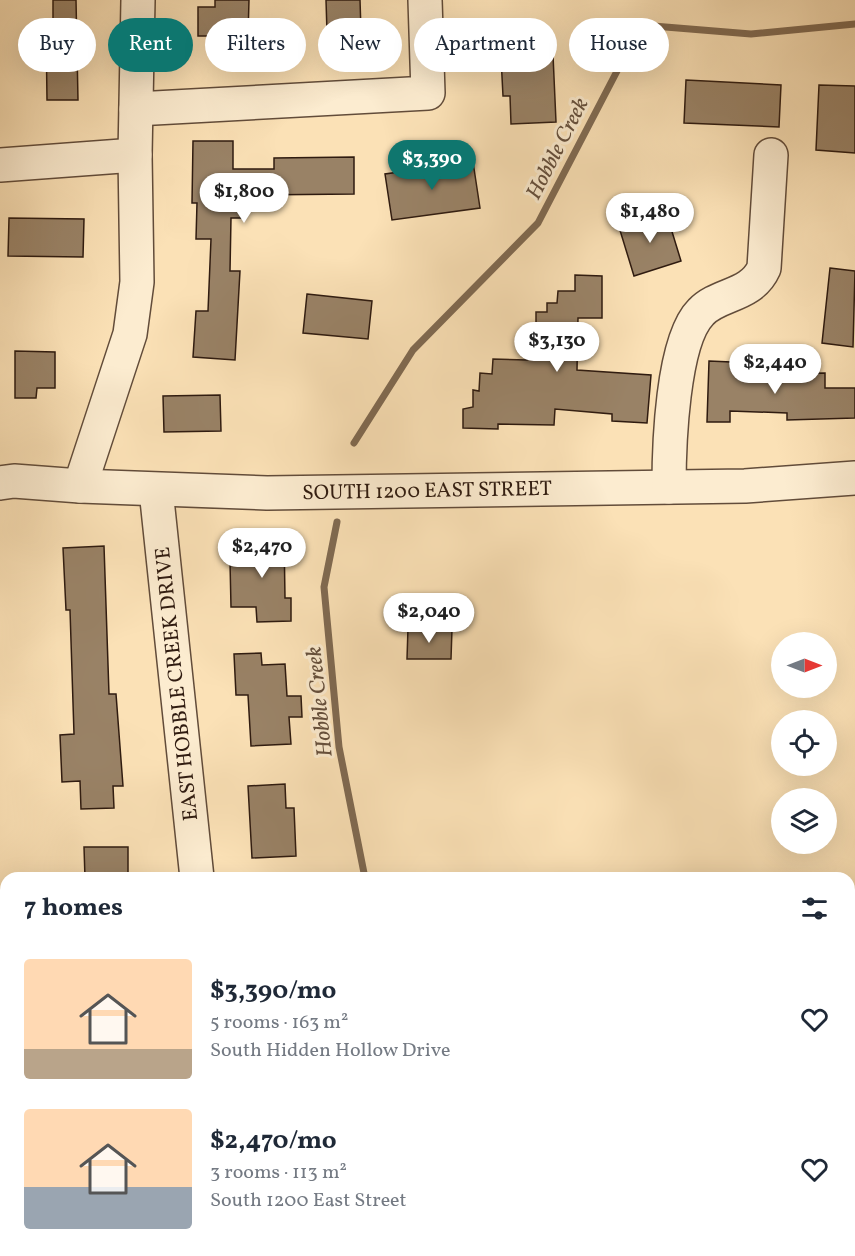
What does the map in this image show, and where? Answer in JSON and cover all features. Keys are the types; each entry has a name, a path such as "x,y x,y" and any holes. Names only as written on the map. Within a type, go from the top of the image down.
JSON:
{"street":[{"path":"80,486 130,334 137,282 135,109 138,0"},
{"path":"135,109 428,93 425,2"},
{"path":"0,165 135,155"},
{"path":"669,487 670,424 683,350 701,311 751,286 760,277 764,268 771,155"},
{"name":"SOUTH 1200 EAST STREET","path":"0,483 14,481 156,490 267,493 745,486 855,478"},
{"name":"EAST HOBBLE CREEK DRIVE","path":"156,490 196,872"}],"building":[{"path":"53,0 76,0 76,18 53,18"},
{"path":"215,0 249,0 248,18 205,18 205,36 198,36 198,7 215,7"},
{"path":"326,0 360,0 361,18 327,18"},
{"path":"47,72 77,72 78,100 47,100"},
{"path":"502,72 554,72 556,122 511,124 510,96 503,96"},
{"path":"686,80 781,85 779,127 684,123"},
{"path":"819,85 855,86 855,153 816,150"},
{"path":"193,141 233,141 233,169 274,169 274,158 354,157 354,194 242,195 242,218 231,218 230,271 240,271 235,360 193,357 196,311 208,311 211,239 196,239 197,203 192,203"},
{"path":"473,162 480,208 392,220 385,174"},
{"path":"666,212 681,261 634,276 619,227"},
{"path":"9,218 84,219 83,257 8,256"},
{"path":"830,268 855,271 853,347 822,343"},
{"path":"575,275 602,276 602,318 578,318 577,370 651,375 647,423 612,421 612,414 555,409 554,425 498,424 498,429 463,428 463,409 473,407 473,390 479,391 480,373 492,374 493,359 527,360 528,326 536,324 536,312 547,312 547,303 557,303 558,291 575,291"},
{"path":"307,294 372,301 368,339 303,333"},
{"path":"15,351 55,352 55,388 37,388 36,398 15,398"},
{"path":"709,361 731,362 731,369 765,370 765,374 825,373 825,388 855,388 855,418 787,420 787,413 730,411 730,422 707,422"},
{"path":"220,395 221,431 164,432 163,396"},
{"path":"284,534 285,598 291,598 291,621 257,622 256,607 231,607 230,562 248,562 248,535"},
{"path":"104,546 109,694 116,694 123,786 113,786 114,808 81,809 80,781 62,782 60,735 74,734 70,610 66,610 63,548"},
{"path":"408,628 452,629 451,659 407,659"},
{"path":"261,653 262,665 285,664 287,696 301,696 302,717 289,717 291,744 251,746 248,695 236,695 234,654"},
{"path":"285,784 286,808 294,808 296,856 252,858 248,786"},
{"path":"84,847 128,847 128,872 85,872"}],"waterway":[{"name":"Hobble Creek","path":"354,443 413,350 538,223 641,25 751,34 855,24"},
{"name":"Hobble Creek","path":"337,522 324,587 339,747 364,872"}]}
